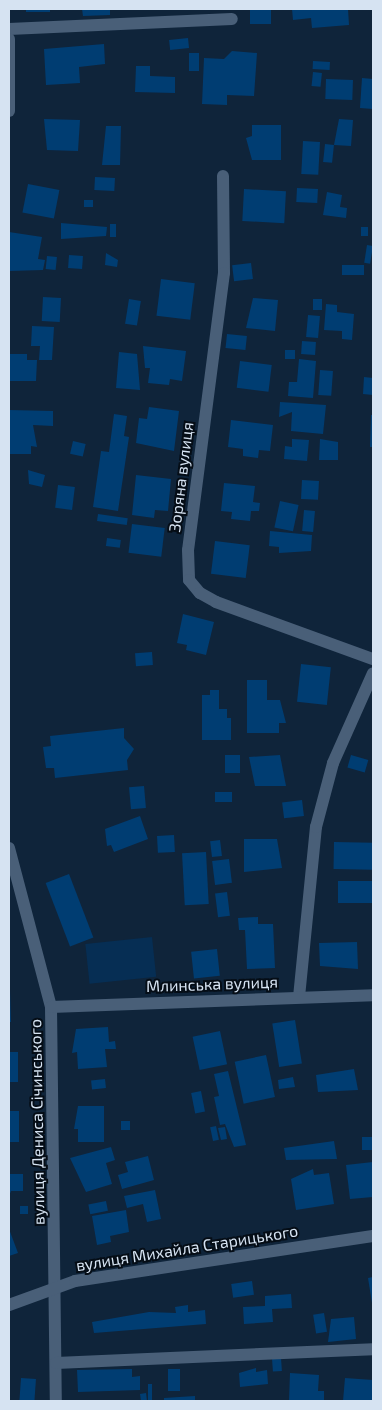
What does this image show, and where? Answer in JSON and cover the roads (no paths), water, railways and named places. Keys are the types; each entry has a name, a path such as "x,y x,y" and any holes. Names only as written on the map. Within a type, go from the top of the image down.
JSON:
{"street":[{"path":"9,29 232,19"},
{"path":"9,39 9,111"},
{"name":"Зоряна вулиця","path":"222,176 224,273 188,550 189,580 200,593 216,602 373,658"},
{"path":"299,997 316,827 336,756 373,674"},
{"name":"вулиця Дениса Січинського","path":"9,848 51,1006 56,1401"},
{"name":"Млинська вулиця","path":"51,1006 373,995"},
{"name":"вулиця Михайла Старицького","path":"9,1305 56,1285 373,1236"},
{"path":"56,1363 373,1349"}]}
